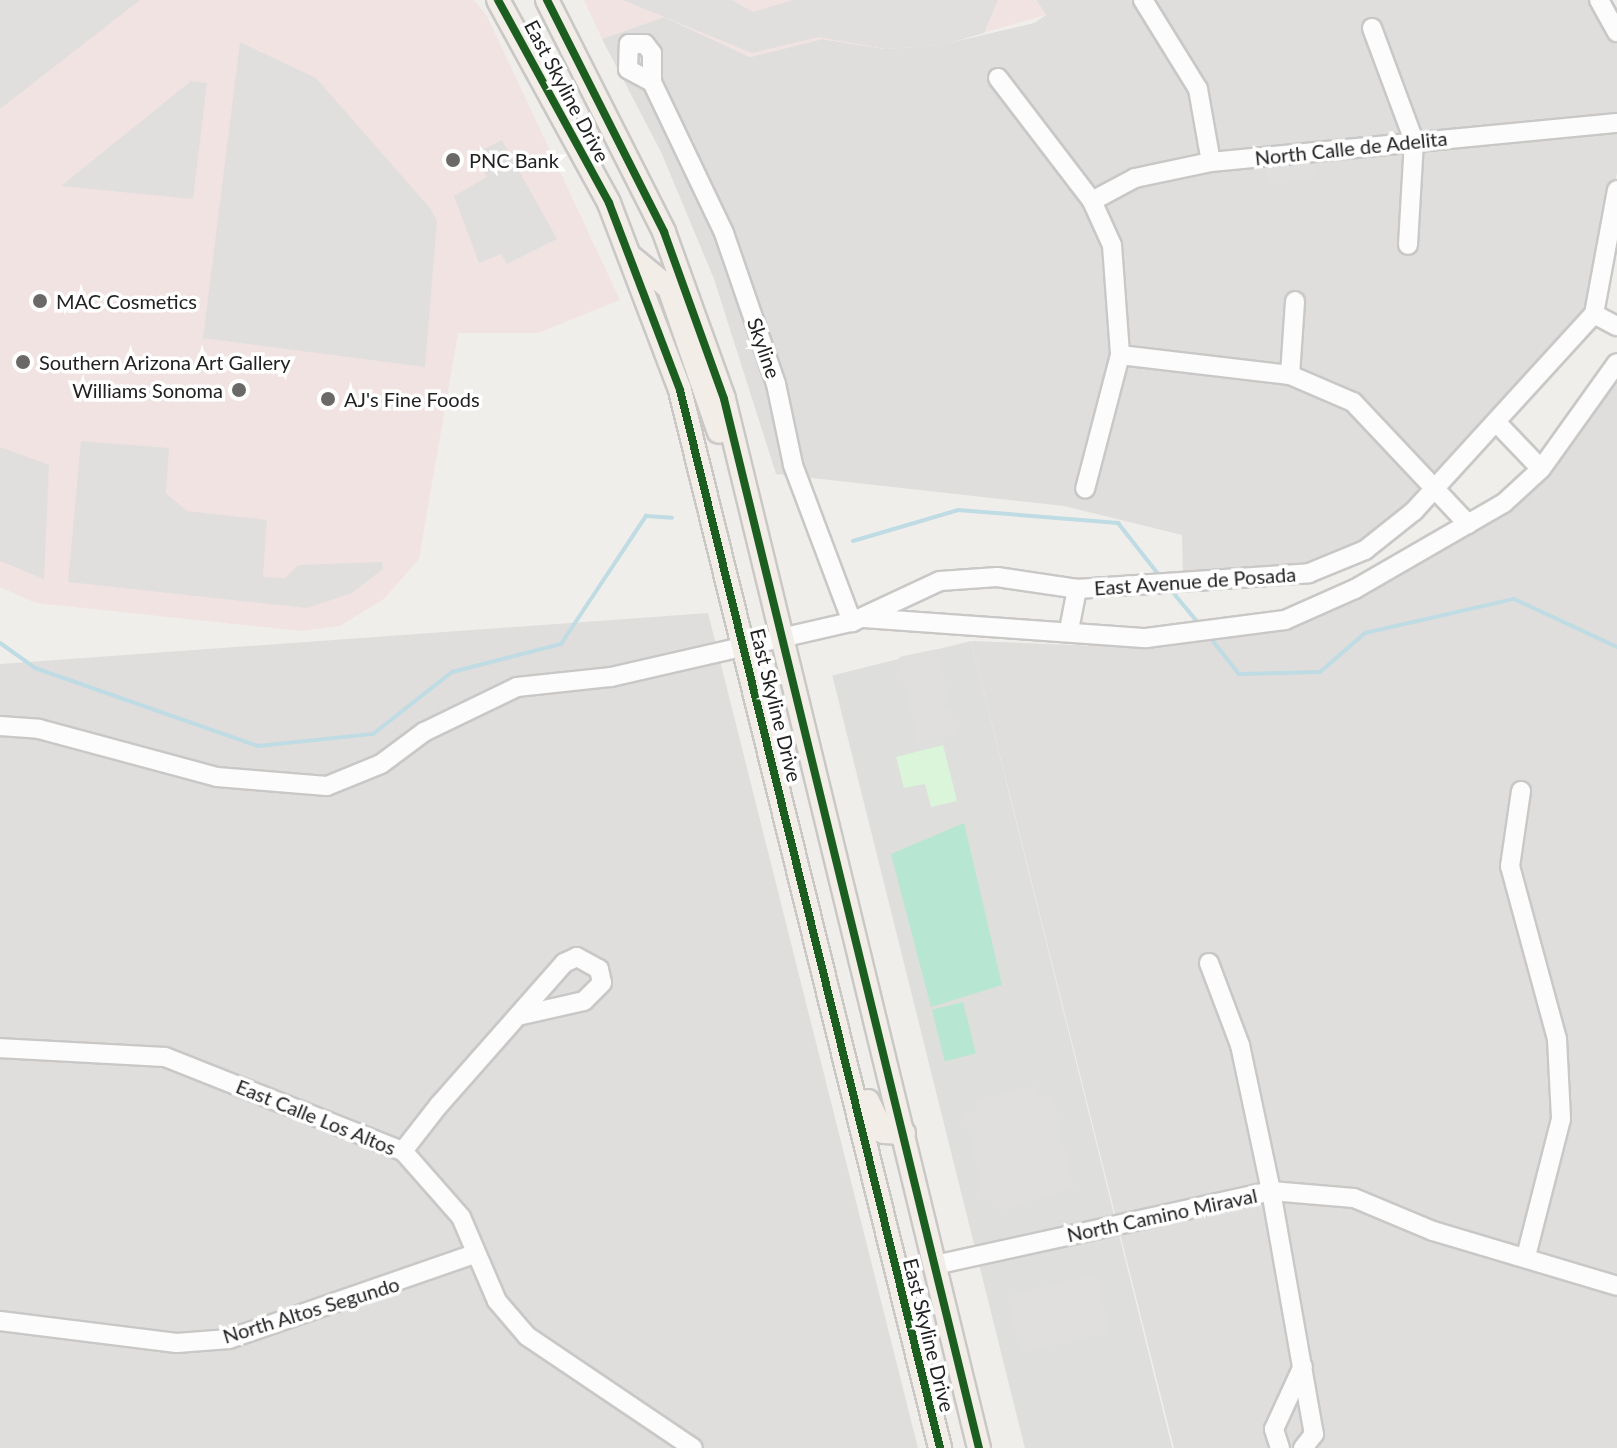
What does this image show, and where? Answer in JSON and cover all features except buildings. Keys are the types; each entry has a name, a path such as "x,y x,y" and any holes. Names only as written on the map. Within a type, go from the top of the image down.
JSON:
{"main road":[{"name":"East Skyline Drive","path":"498,0 578,140 630,256 680,390 940,1448"},
{"name":"East Skyline Drive","path":"547,0 664,232 724,399 786,637 979,1448"},
{"path":"630,256 669,288 759,534"},
{"path":"814,933 840,988 873,1123 904,1133"}],"street":[{"path":"1143,0 1198,89 1211,162"},
{"path":"1607,5 1617,32"},
{"path":"1372,28 1414,141 1408,245"},
{"path":"998,78 1092,201 1112,245 1120,355 1085,489"},
{"name":"Skyline","path":"652,82 724,233 776,384 793,465 858,620"},
{"name":"North Calle de Adelita","path":"1092,201 1135,178 1211,162 1617,123"},
{"path":"1617,190 1594,314 1617,326"},
{"path":"1290,375 1295,301"},
{"name":"East Avenue de Posada","path":"858,620 896,597 955,579 997,577 1077,589 1309,573 1365,550 1437,489 1594,314"},
{"path":"1120,355 1290,375 1353,402 1468,524"},
{"name":"East Avenue de Posada","path":"0,726 39,729 217,777 327,786 381,764 424,732 517,687 611,677 858,620 1069,630 1146,638 1285,620 1468,524 1541,469 1617,363"},
{"path":"1498,424 1541,469"},
{"path":"1069,630 1077,589"},
{"path":"1521,791 1510,866 1557,1039 1561,1119 1526,1256"},
{"path":"1209,963 1240,1045 1271,1191 1314,1434 1303,1448"},
{"path":"403,1151 518,1016"},
{"name":"East Calle Los Altos","path":"0,1048 165,1057 403,1151 461,1217 474,1254 497,1301 527,1336 693,1448"},
{"name":"North Camino Miraval","path":"935,1265 1271,1191 1354,1198 1433,1231 1526,1256 1617,1286"},
{"name":"North Altos Segundo","path":"0,1321 177,1343 229,1339 474,1254"},
{"path":"1280,1448 1274,1429 1303,1366"}],"shaded area":[{"path":"0,0 474,0 487,16 620,300 538,333 458,333 419,559 384,599 340,626 301,631 36,603 0,587"},
{"path":"0,0 140,0 0,109"},
{"path":"584,0 1036,0 1046,15 941,45 885,49 822,39 750,57 665,17 602,39"},
{"path":"623,0 732,0 753,12 793,0 998,0 984,33 943,45 886,49 819,37 752,53"},
{"path":"1036,0 1592,0 1617,45 1617,173 1587,316 1421,498 1378,534 1323,563 1183,574 1182,535 1064,506 776,474 714,279 661,152 602,39 662,16 750,57 822,39 885,49 941,45 1034,23 1046,15"},
{"path":"240,42 316,78 430,208 437,221 425,367 203,338"},
{"path":"191,81 207,83 193,199 61,186"},
{"path":"502,140 557,239 507,264 501,254 479,263 454,196 487,177 474,154"},
{"path":"1316,159 1312,182 1267,183 1264,161"},
{"path":"1617,380 1617,1448 1174,1448 971,641 1127,647 1251,634 1317,616 1486,524 1534,487"},
{"path":"81,441 169,448 166,493 187,511 267,520 263,577 285,578 298,565 382,562 383,569 352,593 307,608 68,582"},
{"path":"0,447 49,465 44,579 0,561"},
{"path":"708,613 918,1448 0,1448 0,664"},
{"path":"971,641 1172,1448 1025,1448 832,676"},
{"path":"937,649 949,703 937,706 950,709 955,734 917,742 912,717 920,710 911,711 899,657"},
{"path":"1036,1086 1039,1098 1052,1096 1074,1188 1001,1210 997,1197 984,1200 965,1115 978,1112 976,1100"},
{"path":"1096,1275 1109,1332 1021,1353 1007,1295"}],"green space":[{"path":"943,745 957,801 931,807 925,784 904,788 896,757"},
{"path":"964,823 1002,985 931,1007 891,854"},
{"path":"963,1002 976,1053 945,1061 932,1010"}],"waterway":[{"path":"853,541 958,510 1118,523 1162,579"},
{"path":"0,643 35,668 258,746 373,734 452,672 561,644 646,516 672,518"},
{"path":"1170,589 1200,625"},
{"path":"1208,635 1239,674 1320,672 1365,633 1514,599 1617,647"}],"cycle path":[{"path":"498,0 609,203 680,390 940,1448"},
{"path":"547,0 664,232 724,399 979,1448"}],"place":[{"name":"PNC Bank","path":"453,160"},
{"name":"MAC Cosmetics","path":"40,301"},
{"name":"Southern Arizona Art Gallery","path":"23,362"},
{"name":"Williams Sonoma","path":"239,390"},
{"name":"AJ's Fine Foods","path":"328,399"}]}
